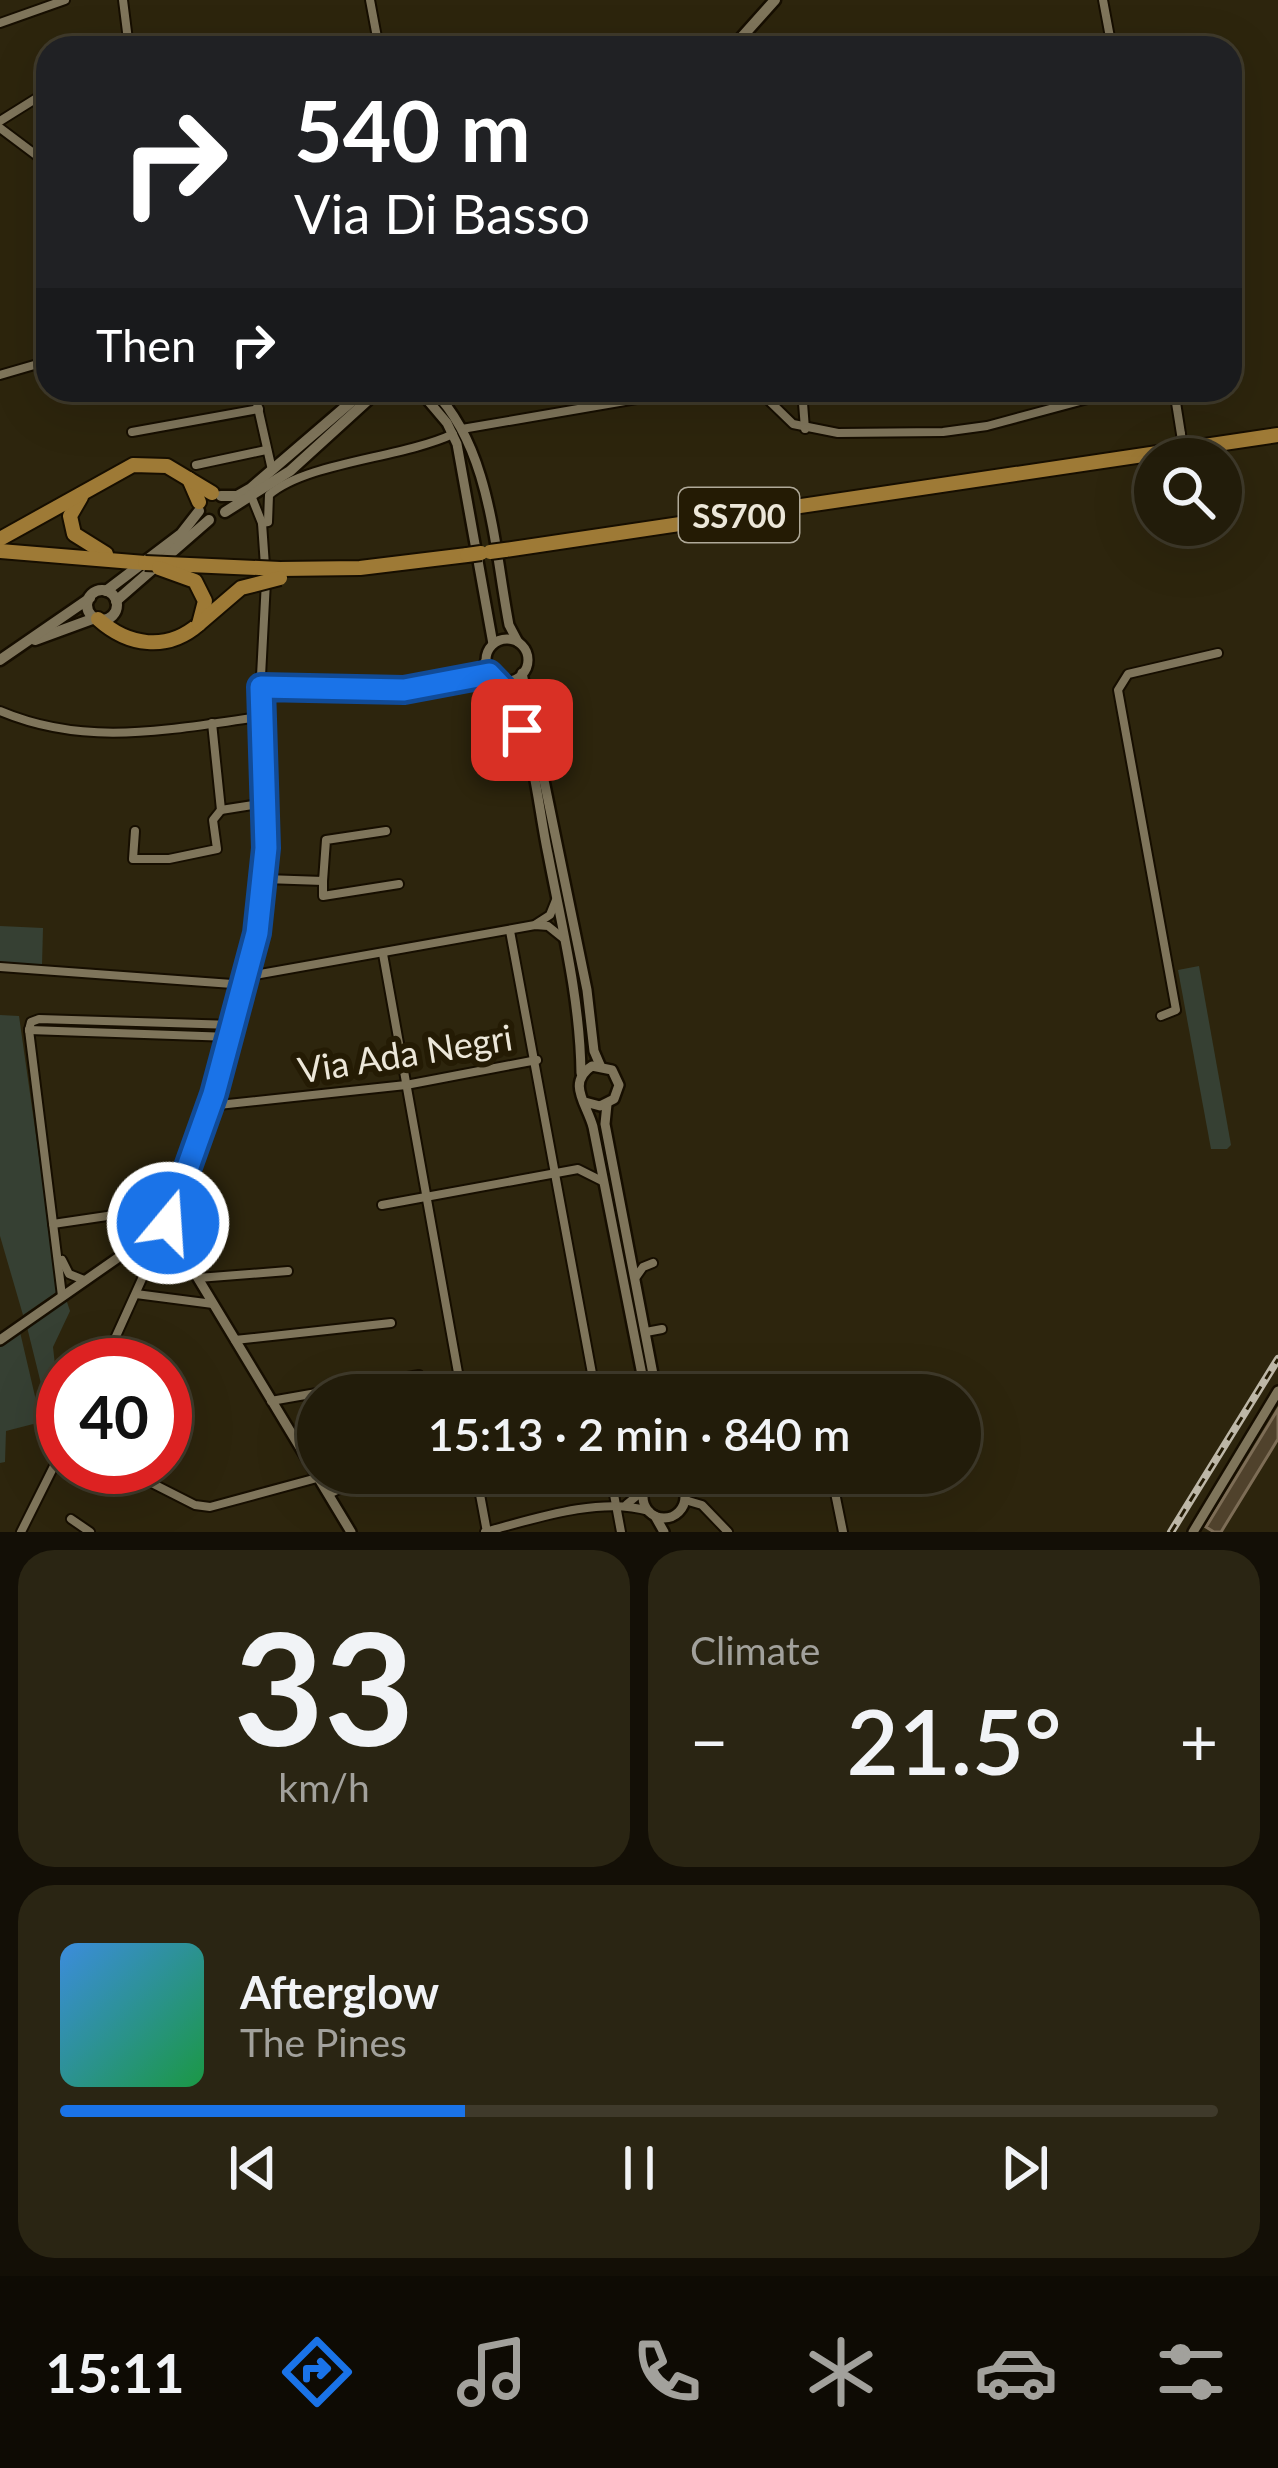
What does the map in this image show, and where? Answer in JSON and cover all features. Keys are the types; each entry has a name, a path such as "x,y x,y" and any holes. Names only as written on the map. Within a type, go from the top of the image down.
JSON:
{"highway":[{"name":"SS700","path":"280,573 486,553 1278,435"},
{"path":"0,539 133,465 155,463 186,470 208,504"},
{"path":"88,488 70,516 74,534 90,547 122,560"},
{"path":"0,551 280,573"},
{"path":"145,563 195,581 205,601 199,624"},
{"path":"106,613 126,638 162,643 199,624 241,588 280,573"}],"main road":[{"path":"743,36 775,0"},
{"path":"32,640 106,613 208,504 242,494 273,472 352,402"},
{"path":"208,504 225,512 252,498 366,402"},
{"path":"0,660 106,591 181,534 208,504"},
{"path":"106,591 106,613"},
{"path":"90,598 88,609 106,613"}],"street":[{"path":"0,23 64,0"},
{"path":"123,0 128,36"},
{"path":"370,0 378,36"},
{"path":"1103,0 1110,36"},
{"path":"36,99 0,124 36,153"},
{"path":"0,374 36,364"},
{"path":"257,402 273,472"},
{"path":"430,402 458,431 493,644 475,675"},
{"path":"440,402 479,472 509,625 528,658 522,674 600,1065"},
{"path":"262,523 268,522 269,495 284,482 408,451 458,431 621,402"},
{"path":"770,402 806,429 943,432 1077,402"},
{"path":"803,402 806,429"},
{"path":"1176,402 1181,438"},
{"path":"133,432 259,409"},
{"path":"186,470 266,450"},
{"path":"296,465 304,476"},
{"path":"116,1338 165,1226 209,1106 247,980 265,879 260,717 267,604 262,523 252,498"},
{"path":"493,644 505,639 518,642"},
{"path":"1160,1016 1176,1010 1118,691 1128,674 1218,653"},
{"path":"486,660 509,695 522,730 579,1014 578,1086 597,1144 642,1374"},
{"path":"261,687 404,690 475,675 512,680 522,674"},
{"path":"0,711 60,732 134,735 260,717"},
{"path":"135,831 133,859 217,849 214,820 220,810 212,723"},
{"path":"220,810 265,803"},
{"path":"386,831 326,840 323,896 400,884"},
{"path":"265,879 323,881"},
{"path":"0,967 247,980 535,925 550,914 556,899"},
{"path":"535,925 552,928 564,939"},
{"path":"510,931 592,1374"},
{"path":"383,954 458,1374"},
{"path":"62,1296 31,1022 234,1025"},
{"path":"29,1030 231,1037"},
{"name":"Via Ada Negri","path":"209,1106 406,1085 537,1060"},
{"path":"581,1073 600,1065 612,1070 618,1081 618,1093 604,1119 653,1374"},
{"path":"585,1102 608,1104"},
{"path":"578,1169 597,1144"},
{"path":"382,1205 578,1169 604,1184"},
{"path":"52,1224 140,1211 160,1204 166,1180 181,1183"},
{"path":"140,1211 150,1235"},
{"path":"0,1340 165,1226"},
{"path":"165,1226 297,1445"},
{"path":"55,1244 69,1274 86,1280"},
{"path":"631,1257 650,1264 635,1279"},
{"path":"198,1278 288,1271"},
{"path":"136,1294 213,1304"},
{"path":"235,1340 392,1323"},
{"path":"646,1332 661,1329"},
{"path":"1193,1532 1278,1391"},
{"path":"271,1401 297,1397"},
{"path":"173,1494 210,1507 297,1483"},
{"path":"21,1532 40,1494"},
{"path":"329,1494 351,1532"},
{"path":"480,1494 486,1532 621,1506 678,1513"},
{"path":"617,1494 621,1532"},
{"path":"621,1506 634,1494"},
{"path":"650,1494 652,1513 664,1532"},
{"path":"677,1532 684,1494"},
{"path":"835,1494 843,1532"},
{"path":"685,1500 702,1505 728,1532"},
{"path":"71,1519 90,1532"}],"green space":[{"path":"0,926 43,928 42,965 0,963"},
{"path":"1199,966 1231,1145 1227,1149 1211,1149 1178,970"},
{"path":"0,1015 19,1016 58,1291 23,1315 0,1236"},
{"path":"66,1299 70,1311 57,1338 36,1338 36,1363 27,1327"},
{"path":"20,1332 36,1401 36,1423 6,1431 5,1462 0,1463 0,1347"}],"building":[{"path":"1278,1409 1278,1439 1221,1532 1214,1532 1206,1527"}],"railway":[{"path":"1171,1532 1278,1359"}],"route":[{"path":"168,1223 214,1094 257,933 266,848 261,687 404,690 489,674 509,695 522,730"}]}
